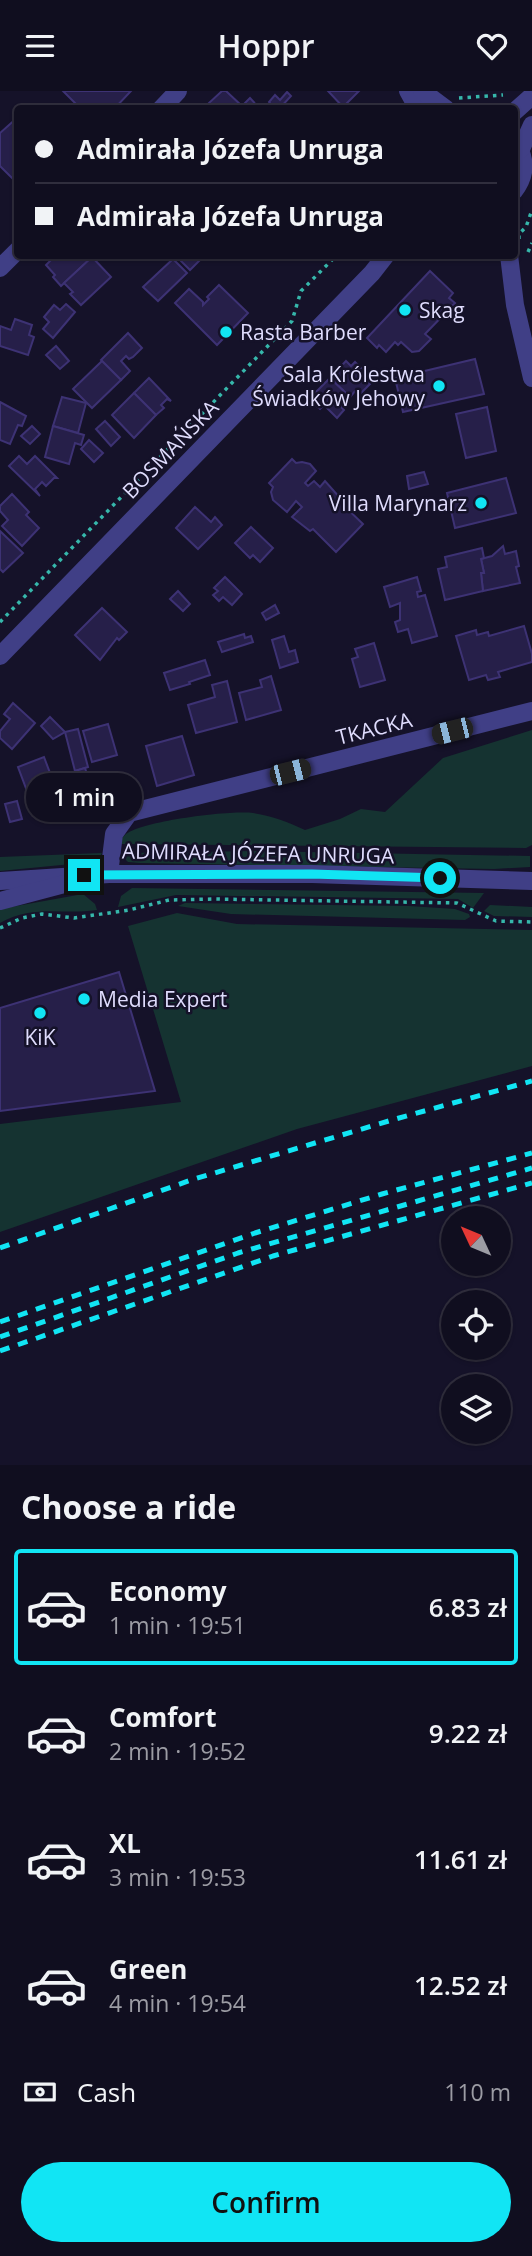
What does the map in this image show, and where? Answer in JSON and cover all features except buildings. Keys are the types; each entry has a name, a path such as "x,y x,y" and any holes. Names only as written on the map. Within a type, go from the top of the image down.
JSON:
{"street":[{"path":"165,105 178,91"},
{"path":"422,91 450,104"},
{"path":"513,105 532,96"},
{"path":"518,185 523,177 525,163 518,144 532,125"},
{"path":"0,268 14,254"},
{"name":"BOSMAŃSKA","path":"0,656 383,259"},
{"name":"BOSMAŃSKA","path":"372,273 390,259"},
{"path":"501,259 511,281"},
{"path":"509,259 511,281 532,378"},
{"name":"TKACKA","path":"109,874 114,834 129,813 532,711"},
{"name":"ADMIRAŁA JÓZEFA UNRUGA","path":"0,901 109,874"},
{"name":"ADMIRAŁA JÓZEFA UNRUGA","path":"0,881 109,874 312,874 532,881"}],"path":[{"path":"450,104 461,97 506,95 513,105"},
{"path":"519,235 526,227 532,210"},
{"path":"0,622 292,321 301,291 333,259"},
{"path":"0,928 22,918 42,914 74,918 129,910 170,900 457,903 496,921 532,922"}],"green space":[{"path":"532,730 532,845 526,848 119,844 124,836 148,825 207,815 253,813 305,830 361,809 385,812 443,758"},
{"path":"255,851 530,856 530,867 494,869 140,863 128,862 121,855"},
{"path":"102,853 92,862 0,871 0,857"},
{"path":"132,888 484,893 473,908 458,899 176,895 118,907 121,896"},
{"path":"83,894 95,904 97,910 36,912 12,917 0,923 0,909"},
{"path":"185,903 409,906 455,909 469,914 470,917 465,920 231,914 178,906"},
{"path":"490,905 532,907 532,917 494,916 484,911"},
{"path":"177,913 237,924 532,930 532,1066 297,1129 0,1232 0,1124 181,1102 128,926"}],"railway":[{"path":"0,1248 191,1180 532,1081"},
{"path":"0,1322 255,1233 382,1194 532,1153"},
{"path":"0,1337 238,1253 532,1168"},
{"path":"0,1351 273,1256 532,1183"}],"place":[{"name":"Skag","path":"405,310"},
{"name":"Rasta Barber","path":"226,332"},
{"name":"Sala Królestwa Świadków Jehowy","path":"439,386"},
{"name":"Villa Marynarz","path":"481,503"},
{"name":"Media Expert","path":"84,999"},
{"name":"KiK","path":"40,1013"}],"route":[{"path":"84,875 312,874 440,878"}]}
